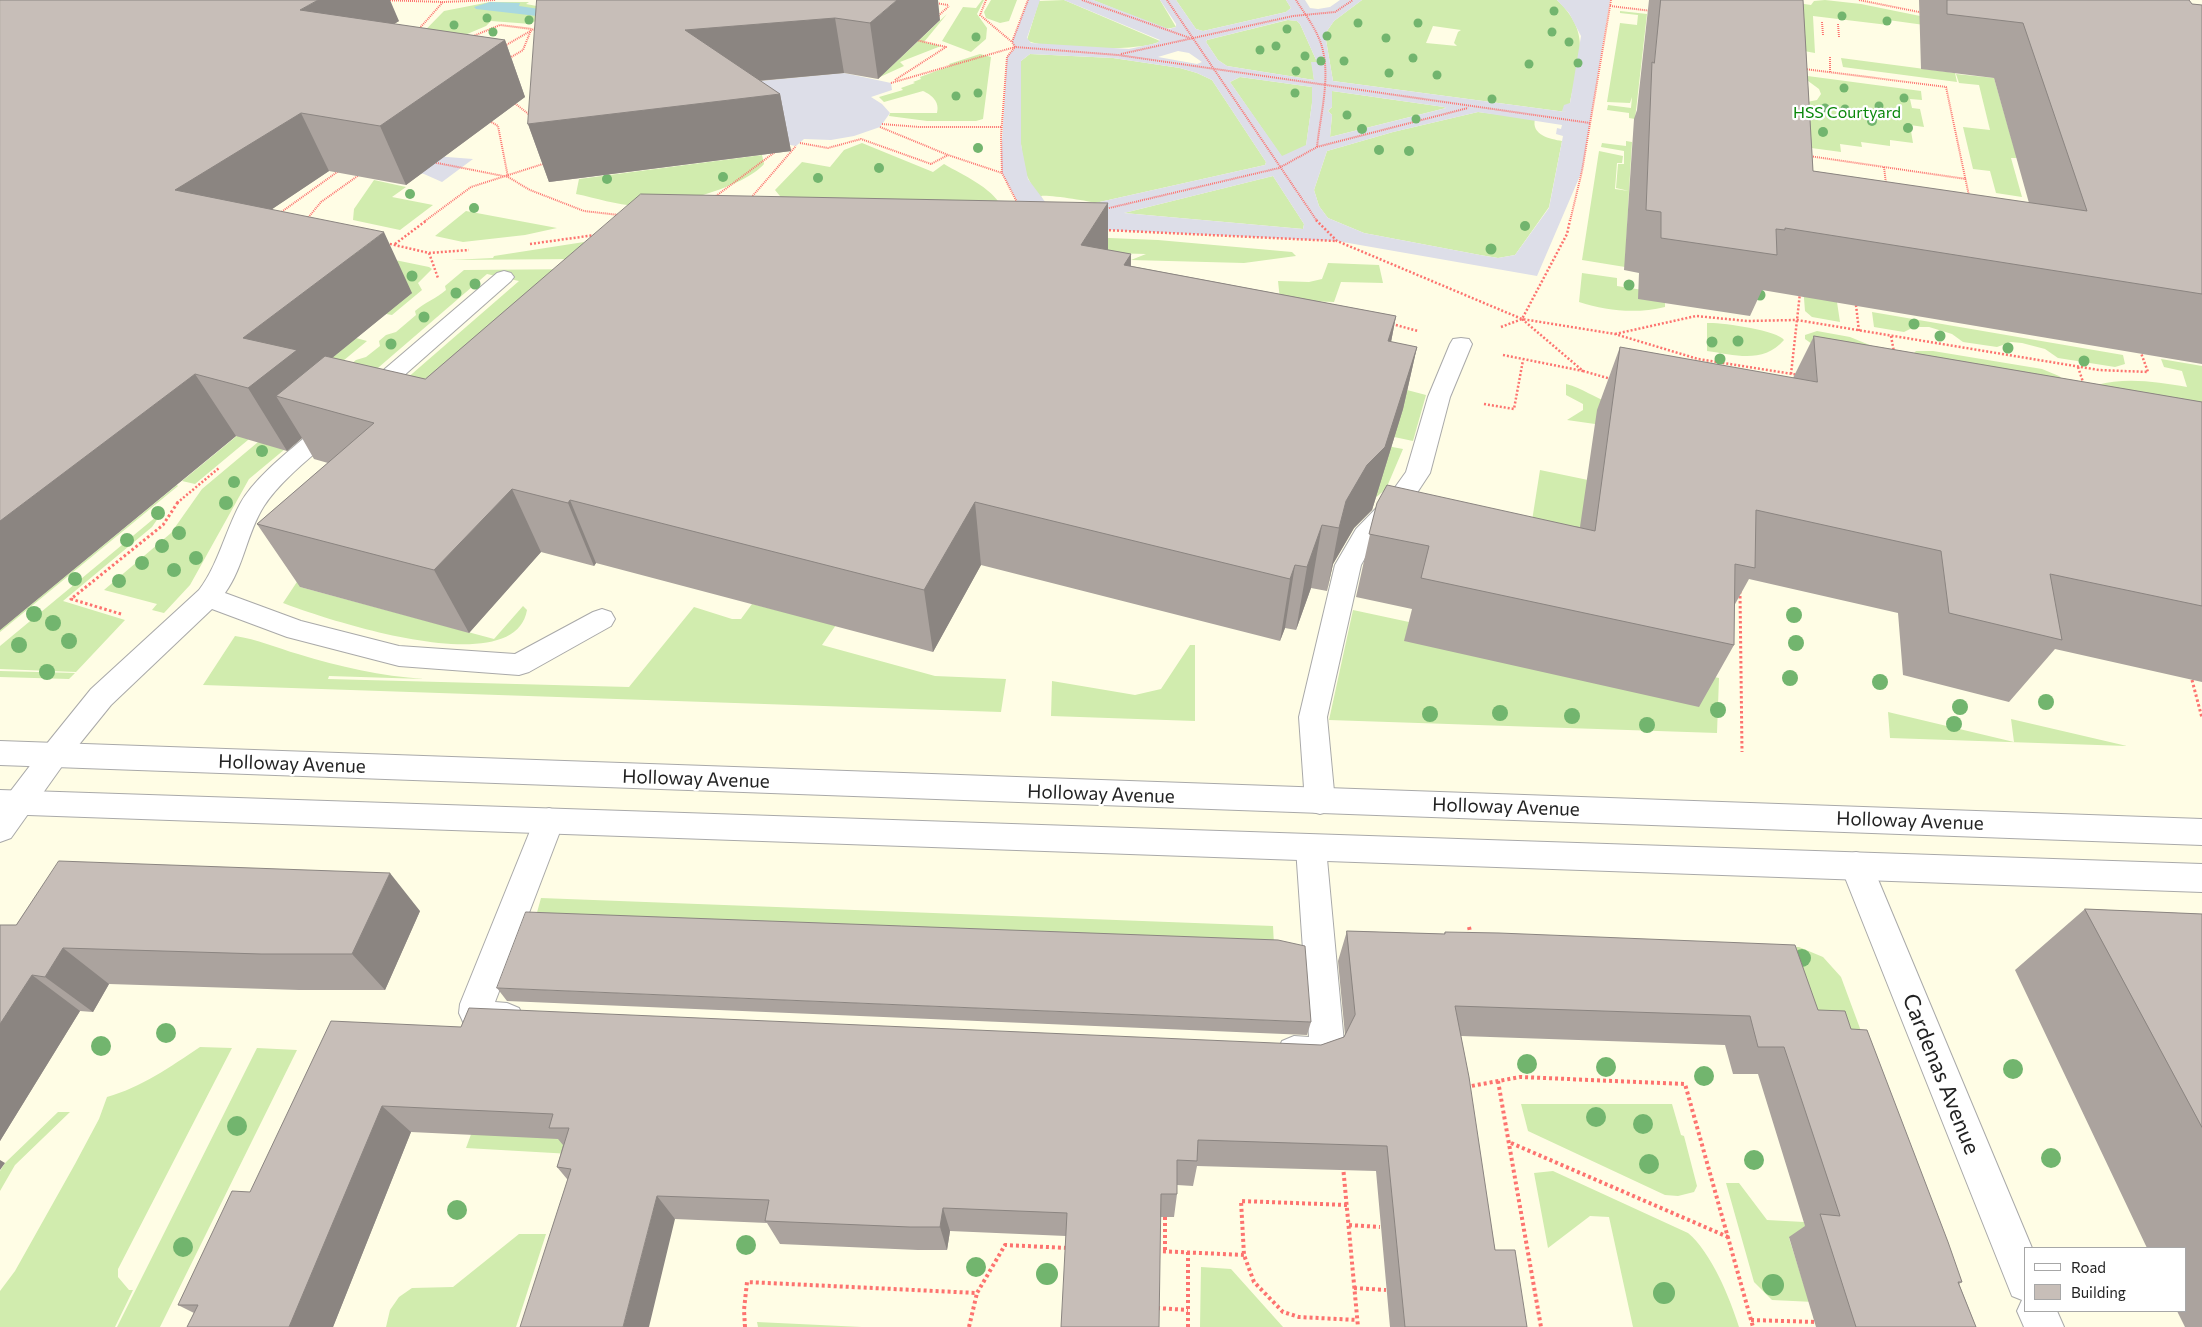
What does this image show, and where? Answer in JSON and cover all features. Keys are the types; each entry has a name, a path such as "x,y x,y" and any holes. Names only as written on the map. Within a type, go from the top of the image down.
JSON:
{"street":[{"path":"0,829 10,802 55,754 101,697 208,597 220,581 252,504 268,484 504,277"},
{"path":"1320,802 1314,717 1348,565 1365,535 1400,499 1418,473 1439,397 1461,344"},
{"path":"208,597 296,630 399,656 519,665 602,619"},
{"name":"Holloway Avenue","path":"0,753 1320,802 2202,832"},
{"path":"10,802 2202,878"},
{"path":"534,1020 485,1018 476,1013 477,1004 549,821"},
{"path":"1264,1052 1313,1054 1322,1051 1327,1043 1311,848"},
{"name":"Cardenas Avenue","path":"1856,865 2024,1277"},
{"path":"2038,1312 2044,1327"}],"path":[{"path":"380,0 496,0"},
{"path":"986,0 980,15 1012,42 1015,48"},
{"path":"1012,42 1028,0"},
{"path":"1082,0 1192,39"},
{"path":"1167,0 1278,168 1318,223 1337,241"},
{"path":"1296,0 1306,15 1324,52 1317,147"},
{"path":"1118,55 1306,15 1335,12 1353,0"},
{"path":"1522,319 1567,234 1590,123 1611,0"},
{"path":"1859,0 1931,14"},
{"path":"1882,4 1888,0"},
{"path":"412,36 442,1"},
{"path":"930,3 949,6 935,19"},
{"path":"1610,6 1659,12"},
{"path":"464,40 500,25 531,30"},
{"path":"498,50 541,25"},
{"path":"507,60 523,50 531,30"},
{"path":"920,33 913,40 946,47 891,83 1015,48 1118,55 1590,123"},
{"path":"1015,48 1007,56 1002,127 1002,173 1022,210"},
{"path":"1830,57 1830,72"},
{"path":"1802,68 1946,87 1970,202"},
{"path":"516,96 509,98 538,121"},
{"path":"1098,211 1278,168 1317,147 1471,107"},
{"path":"484,117 498,126 508,177"},
{"path":"882,124 919,127 1002,127"},
{"path":"880,127 948,155 1002,173"},
{"path":"800,142 828,148 861,139 930,164 948,155"},
{"path":"747,203 796,146"},
{"path":"712,199 778,150"},
{"path":"1802,155 1966,179"},
{"path":"394,245 472,187 508,177 552,160"},
{"path":"425,161 508,177 530,190 584,211 620,215"},
{"path":"1884,167 1887,185"},
{"path":"278,214 342,169"},
{"path":"306,220 321,202 366,170"},
{"path":"1100,230 1337,241 1522,319 1615,334 1698,359 1801,375"},
{"path":"525,244 601,234"},
{"path":"385,243 429,253 469,250"},
{"path":"1791,374 1800,290"},
{"path":"1856,305 1859,331"},
{"path":"1615,334 1696,316 1746,321 1797,320 2099,370 2148,372 2142,353"},
{"path":"1522,319 1583,371"},
{"path":"1391,324 1524,360 1583,371 1619,381"},
{"path":"1891,336 1894,353"},
{"path":"1665,350 1665,359"},
{"path":"1439,397 1514,409 1524,360"},
{"path":"2078,367 2086,393"},
{"path":"1740,583 1742,752"},
{"path":"2192,680 2202,718"},
{"path":"1469,927 1472,945"},
{"path":"1460,1088 1520,1077 1685,1084 1753,1327"},
{"path":"1498,1081 1541,1327"},
{"path":"1510,1142 1728,1237"},
{"path":"1343,1162 1358,1327"},
{"path":"1347,1205 1241,1201 1244,1255 1254,1282 1283,1312 1299,1317 1357,1320"},
{"path":"1164,1252 1165,1217"},
{"path":"1349,1225 1380,1227"},
{"path":"970,1327 977,1293 1005,1245 1075,1248"},
{"path":"1155,1251 1244,1255"},
{"path":"1188,1252 1188,1327"},
{"path":"744,1327 747,1282 977,1293"},
{"path":"1354,1288 1386,1290"},
{"path":"1157,1308 1188,1310"},
{"path":"1751,1320 1820,1322"}],"shaded area":[{"path":"0,0 2202,0 2202,1327 0,1327"},
{"path":"1028,0 1040,0 1027,38 1031,43 1129,49 1157,43 1160,40 1064,0 1093,0 1169,29 1176,27 1176,24 1160,0 1176,0 1196,29 1203,31 1286,12 1291,8 1286,0 1305,0 1310,8 1318,9 1330,7 1340,0 1362,0 1334,21 1325,34 1333,81 1566,112 1562,111 1564,105 1570,103 1581,36 1569,13 1557,0 1610,0 1582,171 1537,276 1337,241 1031,226 1002,173 1001,156 1007,57 1015,48 1012,42","holes":["1287,20 1297,21 1317,62 1311,62 1314,80 1227,66 1218,60 1206,42 1207,40","1178,51 1189,53 1202,62 1197,64 1158,57","1030,54 1113,58 1180,68 1212,80 1266,162 1265,165 1095,203 1046,203 1028,179 1021,144 1021,61","1240,77 1312,87 1312,103 1306,145 1282,156 1230,82","1332,91 1446,108 1330,137 1332,115 1328,111 1332,107","1478,112 1562,125 1561,129 1557,128 1556,134 1563,136 1549,208 1515,255 1498,258 1364,233 1328,218 1319,206 1314,190 1327,151 1393,132","1273,176 1304,224 1303,229 1124,213"]},
{"path":"844,73 891,83 892,90 871,97 882,104 890,113 880,127 854,136 831,140 804,139 796,146 779,143 717,116 761,81"},
{"path":"371,143 447,157 473,159 442,182 424,174 347,159"}],"green space":[{"path":"984,0 977,14 987,28 986,39 971,52 942,41 963,7 976,8"},
{"path":"991,0 1017,0 1009,21 1000,23 986,18 984,12"},
{"path":"1064,0 1160,41 1151,45 1135,47 1071,48 1051,46 1027,40 1039,1"},
{"path":"1093,0 1160,0 1176,27 1166,29"},
{"path":"1176,0 1286,0 1291,8 1286,12 1203,31 1196,29"},
{"path":"1362,0 1557,0 1568,12 1579,36 1579,61 1570,103 1563,111 1566,112 1333,81 1325,34 1334,21","holes":["1433,26 1461,30 1458,32 1454,43 1457,46 1426,43"]},
{"path":"1825,0 1861,4 2048,42 1888,20 1888,25 1813,16 1815,53 1804,51 1791,2 1811,5 1814,1"},
{"path":"490,2 529,2 526,4 558,10 548,12 531,24 491,21 486,26 397,64 394,62 444,11"},
{"path":"1620,11 1647,14 1635,119 1629,118 1629,113 1607,110 1608,105 1631,108 1632,97 1630,103 1607,102 1620,23 1637,25 1638,15 1620,13"},
{"path":"947,14 924,42 941,46 900,62 904,66 880,77"},
{"path":"1288,20 1297,21 1300,24 1317,62 1312,62 1314,80 1227,66 1218,60 1206,42 1207,40"},
{"path":"980,54 991,57 983,119 976,121 927,121 889,116 890,113 937,113 936,102 923,91 884,102 879,97 903,90 901,88 915,83 913,82 921,79 920,77 950,66 949,64"},
{"path":"1030,54 1113,58 1180,68 1212,80 1266,162 1265,165 1095,203 1041,196 1043,200 1033,188 1024,170 1021,144 1021,61"},
{"path":"1841,58 1955,73 1957,82 1843,67"},
{"path":"1956,74 1994,78 2017,158 2011,158 2022,197 1996,193 1990,171 1973,169 1963,127 1990,130 1979,85 1959,83"},
{"name":"HSS Courtyard","path":"1800,75 1921,91 1922,100 1910,99 1912,108 1920,109 1924,127 1910,125 1913,143 1890,140 1890,146 1861,142 1862,147 1840,144 1841,152 1804,147 1802,103 1817,100 1821,94 1819,89"},
{"path":"1240,77 1312,87 1312,103 1306,146 1282,157 1230,82"},
{"path":"1332,91 1446,108 1330,137 1332,115 1328,111 1332,107"},
{"path":"1478,112 1535,119 1536,129 1542,135 1562,141 1549,207 1515,255 1498,258 1364,233 1328,218 1319,206 1314,190 1327,151 1393,132"},
{"path":"1626,141 1632,142 1629,191 1616,188 1618,164 1624,164 1624,151 1601,147 1602,143 1626,146"},
{"path":"862,143 933,172 944,164 984,187 1002,207 784,201 775,190 802,162 830,167 844,150"},
{"path":"1599,151 1623,156 1622,163 1617,163 1615,189 1629,191 1625,267 1582,260"},
{"path":"762,155 764,164 754,173 740,181 705,194 668,203 637,206 576,194 579,179"},
{"path":"1273,176 1304,224 1303,229 1124,213"},
{"path":"374,180 406,187 392,197 433,205 400,230 353,220 354,209"},
{"path":"466,211 557,228 525,235 463,242 435,236"},
{"path":"1085,237 1158,240 1292,252 1296,256 1244,263 1131,260 1146,254 1067,252"},
{"path":"584,242 576,259 451,260 493,258 494,256"},
{"path":"322,245 432,269 418,283 422,290 392,315 386,314"},
{"path":"1328,263 1379,265 1383,283 1341,282 1334,302 1280,300 1278,281 1309,282 1322,279"},
{"path":"592,269 408,432 360,419 519,281 487,274 343,398 345,399 249,479 190,585 164,613 152,610 157,604 104,590 171,533 202,489 356,360 366,357 380,346 379,341 386,335 396,332 416,315 415,311 446,290 445,286 464,270"},
{"path":"1582,273 1617,278 1617,286 1669,294 1669,303 1665,303 1665,307 1632,311 1600,308 1579,302"},
{"path":"1802,273 1837,302 1840,322 1812,317 1805,311"},
{"path":"1872,312 2123,355 2125,364 2115,367 2058,358 2045,349 2022,343 2011,342 1997,347 1963,342 1952,334 1929,327 1914,327 1904,332 1874,327"},
{"path":"1707,323 1735,325 1760,330 1779,336 1784,340 1776,348 1758,355 1739,356 1707,351"},
{"path":"1817,331 1850,337 1872,346 1822,351 1805,339 1805,335"},
{"path":"356,338 367,341 195,484 182,481"},
{"path":"1916,351 1933,351 2042,369 2059,376 2065,381 1912,355"},
{"path":"2161,359 2202,366 2202,410 2097,385 2131,381 2187,387 2182,371 2164,367"},
{"path":"1566,384 1611,403 1595,424 1567,420 1583,410 1583,404 1566,395"},
{"path":"1407,390 1426,395 1413,441 1366,431"},
{"path":"1387,446 1403,449 1386,489 1346,522 1319,564 1308,595 1299,592"},
{"path":"1540,470 1588,480 1573,576 1525,565"},
{"path":"178,486 0,632 0,630"},
{"path":"163,511 152,527 63,601 125,620 76,672 0,669 0,646"},
{"path":"322,544 300,587 494,639 523,606 527,610 515,631 490,642 456,644 416,640 375,631 283,603"},
{"path":"752,604 836,625 822,645 935,676 1006,679 1001,712 203,685 235,636 259,641 345,667 392,676 424,679 329,676 328,679 629,687 694,607 732,619 741,619"},
{"path":"1353,610 1409,622 1405,641 1700,674 1719,678 1717,733 1329,720"},
{"path":"1190,645 1195,645 1195,721 1051,716 1052,681 1135,695 1161,689"},
{"path":"0,671 75,673 69,679 0,677"},
{"path":"1888,712 2014,742 2011,719 2127,746 1890,738"},
{"path":"541,898 1273,926 1274,945 536,916"},
{"path":"1703,944 1799,947 1823,957 1841,977 1882,1088"},
{"path":"200,1047 232,1048 118,1269 118,1277 129,1290 133,1290 115,1327 0,1327 0,1291 15,1271 75,1164 99,1119 107,1097 144,1082"},
{"path":"257,1048 297,1050 160,1327 117,1327"},
{"path":"492,1077 577,1136 571,1154 466,1148"},
{"path":"1521,1104 1672,1104 1681,1135 1684,1136 1697,1186 1694,1192 1678,1196 1665,1195 1528,1131"},
{"path":"58,1112 70,1112 15,1165 0,1191 0,1171 5,1163"},
{"path":"1553,1171 1688,1233 1712,1263 1739,1327 1633,1327 1609,1217 1590,1216 1548,1248 1534,1173"},
{"path":"1726,1183 1739,1183 1767,1220 1804,1222 1809,1239 1789,1238 1808,1298 1925,1303 1940,1308 1772,1300 1754,1282"},
{"path":"519,1234 546,1234 516,1327 386,1327 390,1310 399,1297 412,1288 453,1287"},
{"path":"1201,1267 1231,1269 1283,1327 1200,1327"},
{"path":"757,1322 862,1327 758,1327"}],"water":[{"path":"490,2 520,3 519,6 546,10 537,16 476,9 474,7"}],"building":[{"path":"0,0 318,0 300,10 505,40 380,126 301,113 175,190 384,232 243,338 297,350 248,388 195,374 0,521"},
{"path":"537,0 897,0 870,23 835,18 685,30 780,94 528,124"},
{"path":"1661,0 1803,0 1813,171 2087,211 2023,23 1947,14 1947,0 2189,0 2192,4 2202,5 2202,294 1785,228 1785,230 1776,229 1777,255 1661,238 1661,212 1646,210 1652,62 1654,63"},
{"path":"641,194 1108,203 1081,245 1131,254 1124,265 1396,316 1388,341 1417,347 1385,447 1367,465 1346,501 1339,528 1322,525 1307,567 1295,565 1290,579 975,502 924,590 570,500 568,503 512,489 434,570 257,524 374,423 276,396 325,356 425,379"},
{"path":"1814,336 2202,402 2202,606 2050,574 2062,640 1949,613 1941,551 1756,510 1755,568 1735,564 1734,645 1421,578 1429,546 1369,534 1377,503 1387,485 1595,531 1620,347 1817,382"},
{"path":"59,861 390,873 352,954 261,954 63,948 45,977 32,975 0,1024 0,925 16,925"},
{"path":"2085,909 2202,914 2202,1127"},
{"path":"526,912 1278,940 1305,946 1311,1022 497,988"},
{"path":"1347,931 1445,934 1445,932 1499,933 1795,945 1818,1010 1845,1011 1851,1029 1867,1030 1948,1242 1962,1282 1958,1282 1976,1327 1856,1327 1820,1214 1840,1216 1784,1047 1758,1047 1750,1016 1455,1006 1469,1077 1495,1250 1515,1250 1527,1327 1405,1327 1387,1146 1198,1140 1197,1161 1177,1160 1177,1194 1161,1194 1159,1327 1061,1327 1067,1213 943,1208 940,1227 765,1221 769,1200 657,1196 623,1327 520,1327 571,1169 557,1167 569,1128 549,1128 553,1114 382,1106 289,1327 187,1327 198,1305 178,1305 232,1191 250,1192 331,1021 461,1027 469,1008 1321,1045 1344,1037 1355,1015"}]}
